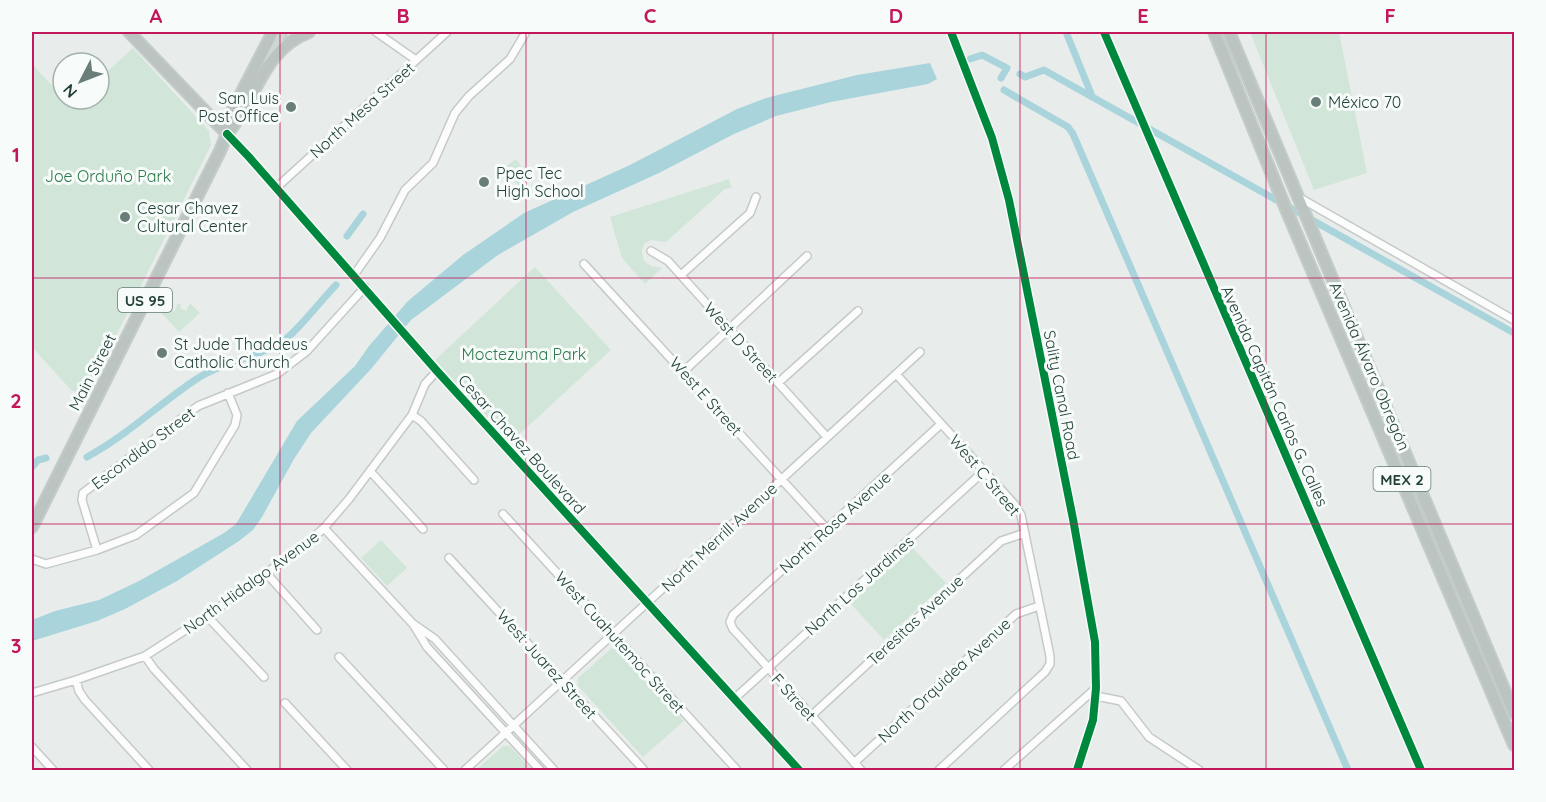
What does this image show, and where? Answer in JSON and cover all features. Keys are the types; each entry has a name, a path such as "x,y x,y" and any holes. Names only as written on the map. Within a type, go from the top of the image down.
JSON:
{"highway":[{"path":"129,32 227,134"},
{"name":"Main Street","path":"227,134 229,117 273,32"},
{"name":"US 95","path":"268,64 287,44 309,32"},
{"name":"Avenida Álvaro Obregón","path":"1214,32 1288,214 1515,745"},
{"name":"Avenida Álvaro Obregón","path":"1229,32 1515,713"},
{"name":"Main Street","path":"32,526 227,134 238,122 268,64"}],"main road":[{"name":"Main Street","path":"268,64 282,32"}],"street":[{"path":"376,32 386,34 416,60"},
{"name":"North Mesa Street","path":"276,188 447,32"},
{"path":"354,275 380,238 405,190 434,163 455,113 469,96 510,59 526,32"},
{"name":"Sality Canal Road","path":"951,32 992,138 1009,200 1073,519 1095,642 1096,692 1089,737 1077,771"},
{"name":"Avenida Capitán Carlos G. Calles","path":"1104,32 1421,771"},
{"name":"Cesar Chavez Boulevard","path":"227,134 437,371 799,771"},
{"path":"681,275 750,213 756,197"},
{"path":"1301,203 1515,320"},
{"name":"West D Street","path":"651,251 668,261 827,437"},
{"path":"683,372 807,256"},
{"name":"West E Street","path":"584,264 827,530"},
{"name":"Escondido Street","path":"97,550 82,500 83,493 190,411 277,374 307,351 364,287"},
{"path":"778,383 858,311"},
{"name":"North Merrill Avenue","path":"465,771 920,352"},
{"name":"North Hidalgo Avenue","path":"32,693 76,681 146,656 267,574 324,528 412,415 425,384 437,371"},
{"name":"West C Street","path":"896,374 1015,505 1021,515 1050,656 1050,664 1045,672 939,771"},
{"path":"32,559 46,564 97,550 136,535 194,493 235,424 237,415 228,393"},
{"path":"412,415 421,421 474,480"},
{"name":"North Rosa Avenue","path":"730,621 733,615 941,424"},
{"path":"370,471 423,529"},
{"name":"North Los Jardines","path":"734,699 984,471"},
{"name":"West Cuahutemoc Street","path":"503,514 737,771"},
{"path":"324,528 413,624 427,647 540,771"},
{"name":"Teresitas Avenue","path":"811,716 1001,541 1025,533"},
{"name":"West Juarez Street","path":"449,558 644,771"},
{"path":"267,574 317,630"},
{"name":"North Orquidea Avenue","path":"854,763 1016,614 1039,606"},
{"path":"207,616 264,677"},
{"name":"F Street","path":"730,621 733,629 861,771"},
{"path":"413,624 435,639 554,771"},
{"path":"146,656 154,669 247,771"},
{"path":"339,657 444,771"},
{"path":"76,681 85,700 149,771"},
{"path":"1004,771 1096,692 1121,700 1149,737 1198,771"},
{"path":"285,703 347,771"},
{"path":"32,747 52,770"}],"green space":[{"name":"México 70","path":"1250,32 1339,32 1367,173 1314,190"},
{"name":"Joe Orduño Park","path":"133,48 209,131 211,145 86,396 71,390 32,347 32,64 51,84 51,111 111,111 111,68"},
{"path":"516,159 530,179 519,187 504,168"},
{"path":"729,179 732,188 725,189 666,242 651,240 644,244 642,252 644,261 651,266 662,268 645,284 622,258 610,217"},
{"name":"Moctezuma Park","path":"535,267 611,350 511,442 435,360"},
{"path":"178,303 181,305 180,308 186,311 190,303 200,313 179,332 159,310 163,306 174,312"},
{"path":"381,540 407,568 387,586 361,558"},
{"path":"912,547 946,583 884,640 850,603"},
{"path":"612,648 618,649 684,721 643,757 578,686 578,678"},
{"path":"503,746 510,746 532,770 476,770"}],"water":[{"path":"930,63 937,79 928,84 831,102 776,116 573,212 498,255 411,320 371,369 311,433 253,530 177,581 125,609 97,621 32,641 32,620 55,611 99,600 139,581 236,524 297,421 355,366 408,301 463,255 524,213 630,165 737,109 766,98 857,75"}],"waterway":[{"path":"1066,32 1092,96"},
{"path":"970,59 982,55 1007,68 1001,78"},
{"path":"1020,74 1025,77 1044,70 1514,333"},
{"path":"1004,90 1068,127 1073,134 1348,770"},
{"path":"347,236 363,214"},
{"path":"87,457 115,440 205,374 279,344 300,325 336,285"},
{"path":"32,467 38,460 46,458"}],"cycle path":[{"path":"951,32 992,138 1009,200 1073,519 1095,642 1096,688 1093,720 1077,770"},
{"path":"1104,32 1421,770"},
{"path":"227,134 437,371 799,770"}],"place":[{"name":"México 70","path":"1316,102"},
{"name":"San Luis Post Office","path":"291,107"},
{"name":"Ppec Tec High School","path":"484,182"},
{"name":"Cesar Chavez Cultural Center","path":"125,217"},
{"name":"St Jude Thaddeus Catholic Church","path":"162,353"}]}
